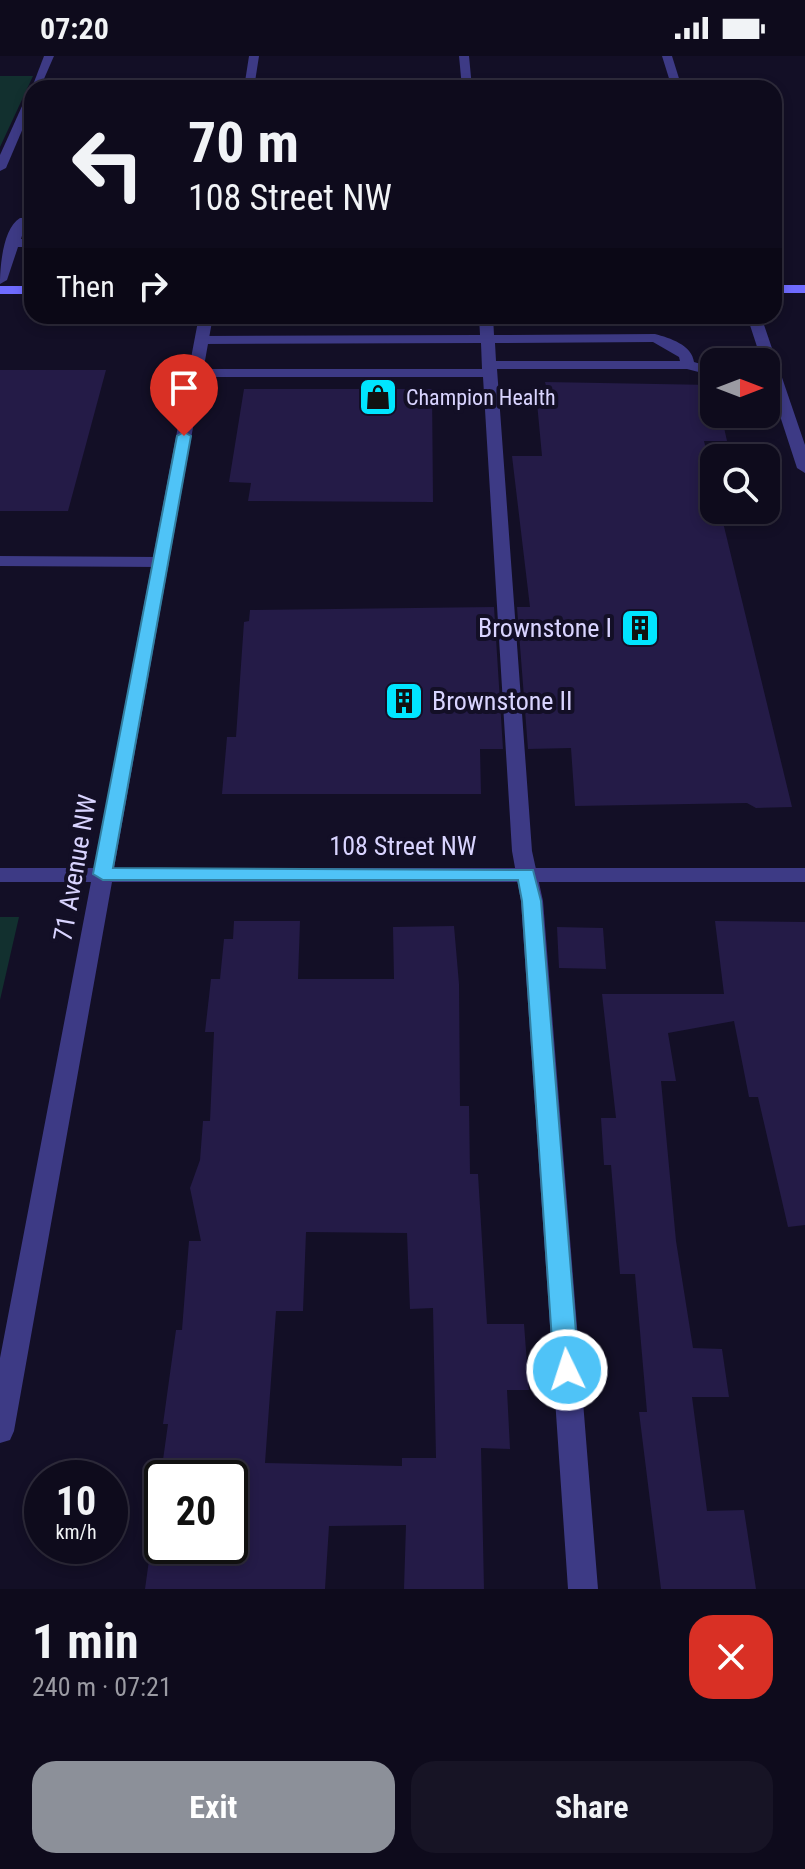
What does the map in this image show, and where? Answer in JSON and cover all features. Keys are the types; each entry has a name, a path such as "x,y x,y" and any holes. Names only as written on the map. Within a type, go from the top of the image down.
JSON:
{"main road":[{"path":"782,289 805,289"},
{"path":"0,290 24,290"}],"street":[{"path":"38,80 49,56"},
{"path":"250,80 254,56"},
{"path":"464,56 466,80"},
{"path":"667,56 674,80"},
{"path":"0,168 24,113"},
{"path":"0,280 20,222 24,222"},
{"path":"15,238 24,235"},
{"path":"15,238 24,241"},
{"name":"71 Avenue NW","path":"0,1431 205,324"},
{"path":"756,324 763,348"},
{"path":"487,327 522,851 532,901 583,1589"},
{"path":"202,340 487,327 655,338 686,355 687,365"},
{"path":"196,373 687,365 700,368"},
{"path":"780,401 805,468"},
{"path":"0,561 160,562"},
{"name":"108 Street NW","path":"0,875 805,875"}],"green space":[{"path":"0,76 33,76 31,80 24,80 24,95 0,147"},
{"path":"0,917 19,917 0,1000"}],"building":[{"path":"0,370 106,370 68,511 0,511"},
{"name":"Brownstone I","path":"545,382 700,385 700,428 724,428 727,441 704,441 705,444 700,444 700,524 723,524 792,807 756,808 747,803 575,806 571,748 528,749 517,607 530,607 512,456 542,456 536,392 542,392 541,386 546,386"},
{"path":"244,389 432,389 433,502 248,501 251,483 229,482"},
{"name":"Brownstone II","path":"494,607 503,749 480,749 481,794 222,794 227,737 236,737 244,622 249,621 250,610"},
{"path":"234,921 300,921 298,979 394,979 393,927 454,926 459,984 460,1106 469,1106 470,1174 478,1174 487,1324 524,1324 529,1390 507,1390 510,1449 481,1448 484,1589 404,1589 406,1525 329,1526 325,1589 145,1589 148,1564 248,1564 248,1460 163,1460 168,1424 163,1424 176,1330 182,1330 189,1241 201,1241 190,1188 200,1160 203,1121 210,1121 214,1032 205,1032 211,979 220,979 224,939 233,939","holes":["306,1232 407,1233 410,1309 433,1308 436,1458 402,1458 402,1466 265,1463 276,1311 303,1311"]},
{"path":"715,921 805,922 805,1225 788,1227 758,1097 749,1097 734,1021 668,1033 676,1081 661,1081 676,1241 693,1348 722,1349 729,1397 692,1397 707,1511 744,1510 756,1589 661,1589 639,1412 647,1412 635,1274 620,1274 611,1165 604,1165 601,1118 616,1118 602,994 724,994"},
{"path":"557,927 603,928 606,969 559,968"}],"place":[{"name":"Champion Health","path":"378,397"},
{"name":"Brownstone I","path":"640,628"},
{"name":"Brownstone II","path":"404,701"}],"route":[{"path":"184,436 103,874 526,874 532,901 567,1370"}]}
